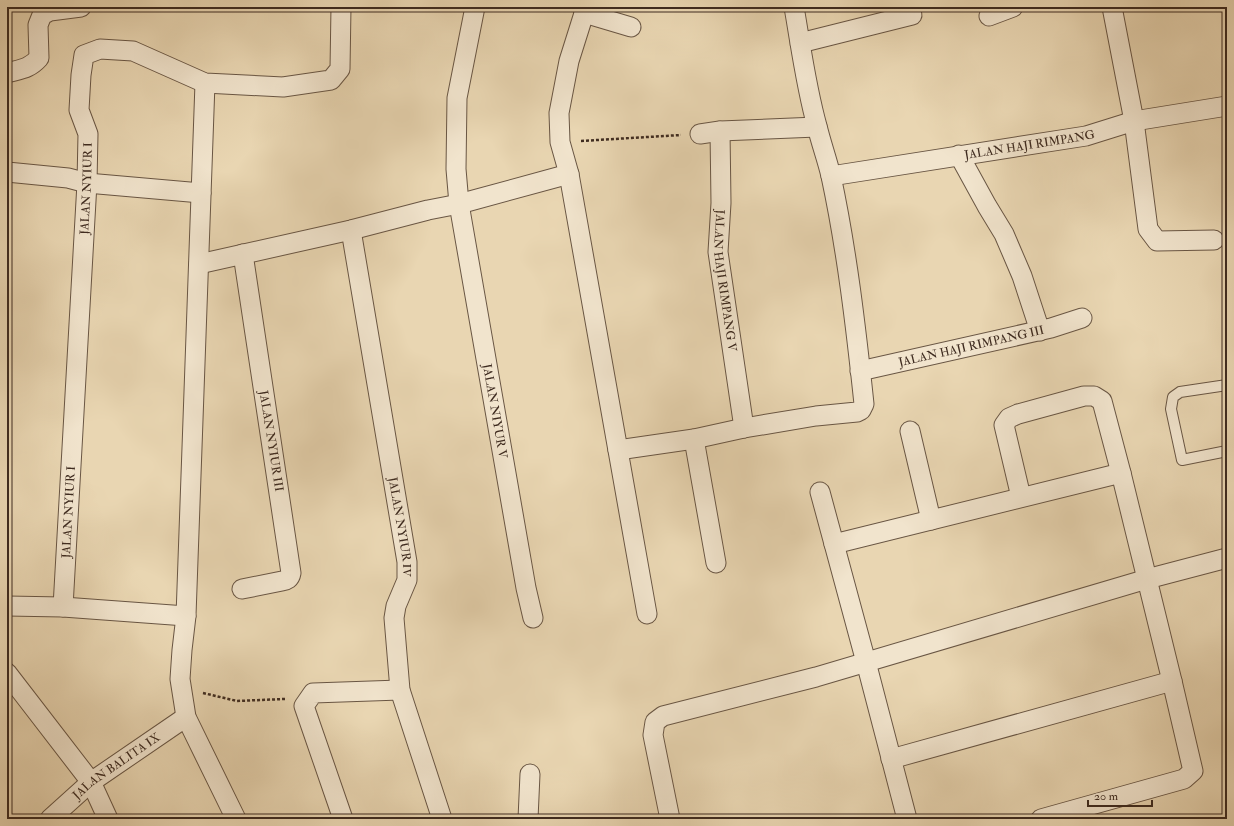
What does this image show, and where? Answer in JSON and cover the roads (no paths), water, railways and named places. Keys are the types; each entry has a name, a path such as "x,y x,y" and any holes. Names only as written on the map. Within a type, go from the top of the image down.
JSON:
{"street":[{"path":"7,73 27,68 33,65 39,58 38,25 42,15 50,11 82,7"},
{"name":"JALAN NYIUR I","path":"64,607 87,183 88,134 79,110 84,55 100,49 133,51 205,83 283,87 331,80 340,69 341,7"},
{"name":"JALAN NIYUR V","path":"475,7 458,98 456,169 459,204 526,588 533,618"},
{"path":"618,450 694,439 744,428 816,416 857,412 861,410 864,404 847,268 831,176 817,127 803,64 794,7"},
{"path":"989,16 1013,7"},
{"path":"1112,7 1134,121 1148,229 1157,241 1214,240"},
{"path":"631,27 585,10 569,61 559,113 560,142 569,174 647,614"},
{"path":"800,43 912,15"},
{"path":"205,83 186,616 180,679 184,708 236,819"},
{"name":"JALAN HAJI RIMPANG","path":"831,176 1086,136 1134,121 1227,106"},
{"path":"700,134 720,130 817,127"},
{"name":"JALAN HAJI RIMPANG V","path":"720,130 721,203 718,252 744,428"},
{"path":"959,155 1004,234 1022,276 1040,331"},
{"path":"7,172 68,178 87,183 201,193"},
{"path":"198,264 351,230 435,208 459,204 569,174"},
{"name":"JALAN NYIUR IV","path":"351,230 407,562 406,580 396,606 394,618 400,690 442,819"},
{"name":"JALAN NYIUR III","path":"242,589 282,581 288,579 291,573 243,254"},
{"name":"JALAN HAJI RIMPANG III","path":"860,371 1040,331 1070,323 1082,318"},
{"path":"1022,497 1004,425 1009,418 1018,414 1084,396 1094,396 1102,401 1121,473 1193,771 1184,779 1041,819"},
{"path":"910,431 931,520"},
{"path":"694,439 716,563"},
{"path":"834,544 1121,473"},
{"path":"820,492 907,819"},
{"path":"670,819 652,735 655,722 663,716 816,677 1147,579 1227,558"},
{"path":"7,606 64,607 186,616"},
{"path":"7,673 91,782 108,819"},
{"path":"891,759 1172,681"},
{"path":"343,819 304,706 313,693 400,690"},
{"name":"JALAN BALITA IX","path":"50,819 91,782 184,708"},
{"path":"528,819 530,774"}],"lane":[{"path":"1227,385 1180,392 1173,397 1171,409 1182,460 1227,451"}]}
